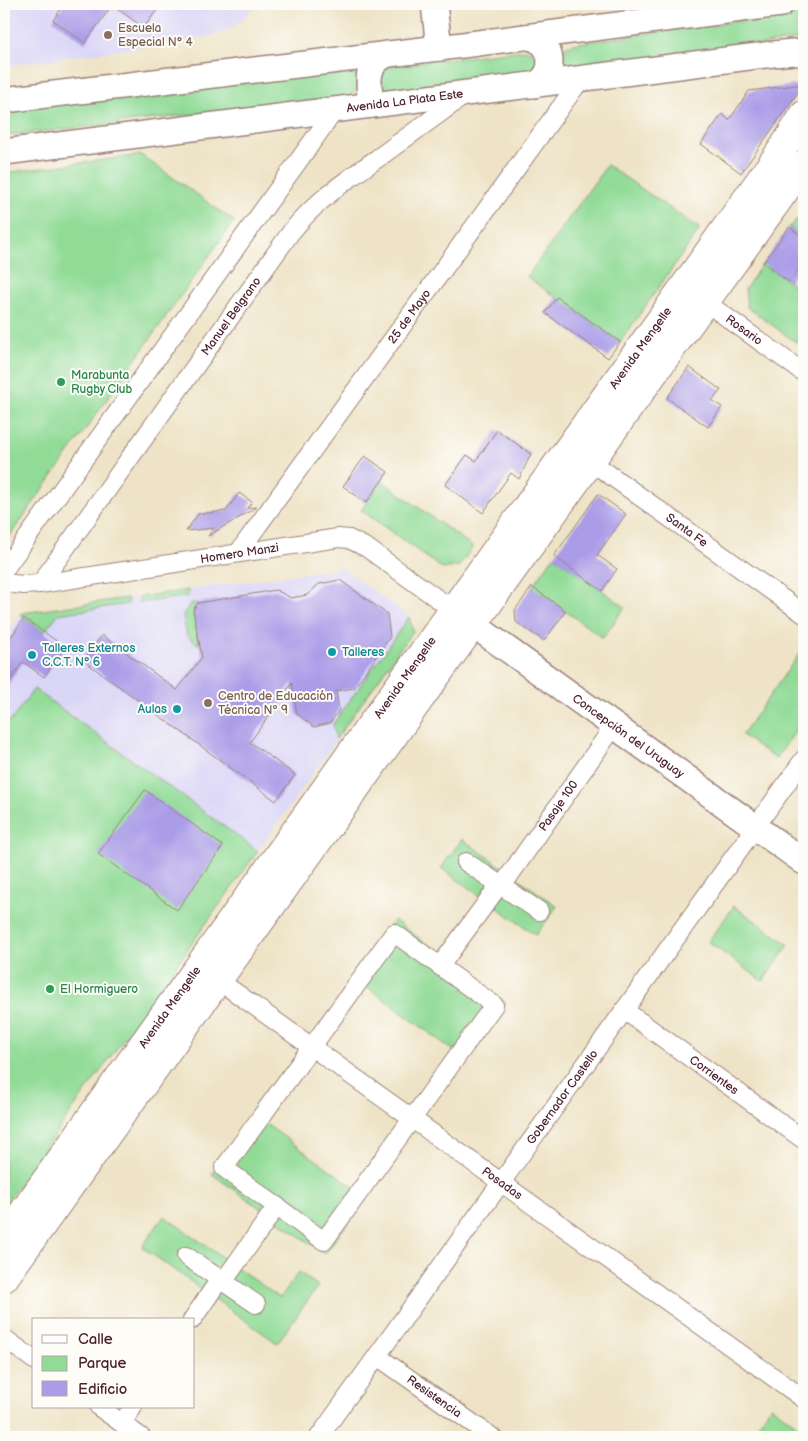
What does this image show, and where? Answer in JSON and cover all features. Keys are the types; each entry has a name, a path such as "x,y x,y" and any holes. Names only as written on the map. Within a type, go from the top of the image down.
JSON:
{"main road":[{"path":"434,4 439,48"},
{"path":"4,100 439,48 768,5"},
{"path":"528,36 542,44 550,60 546,76 534,84"},
{"name":"Avenida La Plata Este","path":"4,152 782,53 804,54"},
{"path":"371,105 369,84 371,69 378,60 388,54"},
{"name":"Avenida Mengelle","path":"4,1278 208,973 694,294 804,115"},
{"name":"Avenida Mengelle","path":"694,294 804,164"},
{"name":"Concepción del Uruguay","path":"463,617 804,862"},
{"name":"Avenida Mengelle","path":"4,1239 208,973"}],"street":[{"name":"25 de Mayo","path":"238,553 581,78"},
{"name":"Manuel Belgrano","path":"40,584 301,219 341,184 466,93"},
{"path":"4,570 335,110"},
{"name":"Rosario","path":"694,294 804,373"},
{"name":"Santa Fe","path":"580,454 804,614"},
{"name":"Homero Manzi","path":"4,582 24,585 40,584 328,539 348,539 367,548 463,617"},
{"name":"Pasaje 100","path":"440,966 501,885 614,726"},
{"name":"Gobernador Castello","path":"319,1437 804,759"},
{"path":"466,862 540,910"},
{"path":"394,933 494,1005 324,1241 224,1168 312,1047 394,933"},
{"name":"Posadas","path":"208,973 804,1399"},
{"name":"Corrientes","path":"624,1010 804,1140"},
{"path":"194,1318 277,1206"},
{"path":"186,1256 256,1304"},
{"path":"4,1338 32,1359"},
{"name":"Resistencia","path":"377,1356 492,1437"},
{"path":"101,1408 141,1437"},
{"path":"122,1423 132,1408"}],"shaded area":[{"name":"Escuela Especial N° 4","path":"4,4 256,4 241,21 224,32 202,38 4,66"},
{"name":"Centro de Educación Técnica Nº 9","path":"342,568 409,617 413,631 258,851 35,689 10,722 4,717 4,638 22,613"}],"green space":[{"path":"804,12 804,39 575,70 566,68 561,61 563,50 566,46 572,44"},
{"path":"526,50 533,54 536,60 533,73 391,91 383,85 381,79 382,73 392,65"},
{"path":"347,70 356,76 359,84 356,91 347,97 4,136 4,109"},
{"name":"Marabunta Rugby Club","path":"141,155 234,221 4,544 4,173"},
{"path":"607,165 700,229 620,342 527,277"},
{"path":"804,212 804,238 789,227"},
{"path":"763,263 804,293 804,334 797,343 747,307 745,289"},
{"path":"382,481 473,547 459,566 443,569 361,510"},
{"path":"554,556 625,607 603,638 532,587"},
{"path":"188,590 189,596 139,603 139,597"},
{"path":"127,598 128,604 58,614 44,632 21,615 22,613"},
{"path":"198,603 193,610 199,645 187,636 183,615 190,604"},
{"path":"409,617 413,631 336,739 333,724"},
{"path":"804,647 804,719 776,759 742,735"},
{"path":"34,689 258,851 4,1206 4,717 10,722"},
{"path":"462,839 557,906 536,935 441,868"},
{"path":"734,906 789,945 763,981 708,942"},
{"path":"394,920 506,1003 465,1059 352,976"},
{"path":"253,1115 367,1196 325,1254 212,1174"},
{"path":"164,1216 280,1298 299,1272 318,1286 277,1343 142,1247"},
{"path":"771,1406 799,1426 792,1437 749,1437"}],"building":[{"path":"65,4 161,4 144,28 112,5 85,43 53,20"},
{"path":"804,84 741,173 701,144 722,114 729,120 749,91"},
{"path":"789,227 804,238 804,261 789,282 763,263"},
{"path":"557,297 620,342 608,358 545,313"},
{"path":"689,367 721,390 712,401 722,407 708,427 667,398"},
{"path":"497,430 531,454 519,479 511,473 483,513 445,485 467,455 476,461"},
{"path":"365,456 388,472 366,503 343,486"},
{"path":"239,493 252,502 247,508 257,507 208,536 214,528 186,531 198,514 226,511"},
{"path":"598,494 626,514 597,555 617,569 602,591 554,556"},
{"path":"340,580 387,614 390,637 354,688 336,691 339,710 330,723 314,727 297,714 292,683 250,742 295,775 276,801 83,660 102,635 177,690 202,657 193,610 198,603 276,590 291,598 307,595 319,584"},
{"path":"532,587 566,611 544,641 516,622 515,610"},
{"name":"Talleres Externos C.C.T. N° 6","path":"24,618 65,647 44,677 23,662 4,690 4,647"},
{"path":"145,790 223,846 177,910 98,854"}],"place":[{"name":"Escuela Especial N° 4","path":"108,35"},
{"name":"Marabunta Rugby Club","path":"61,382"},
{"name":"Talleres","path":"332,652"},
{"name":"Talleres Externos C.C.T. N° 6","path":"32,655"},
{"name":"Centro de Educación Técnica Nº 9","path":"208,703"},
{"name":"Aulas","path":"177,709"},
{"name":"El Hormiguero","path":"50,989"}]}
